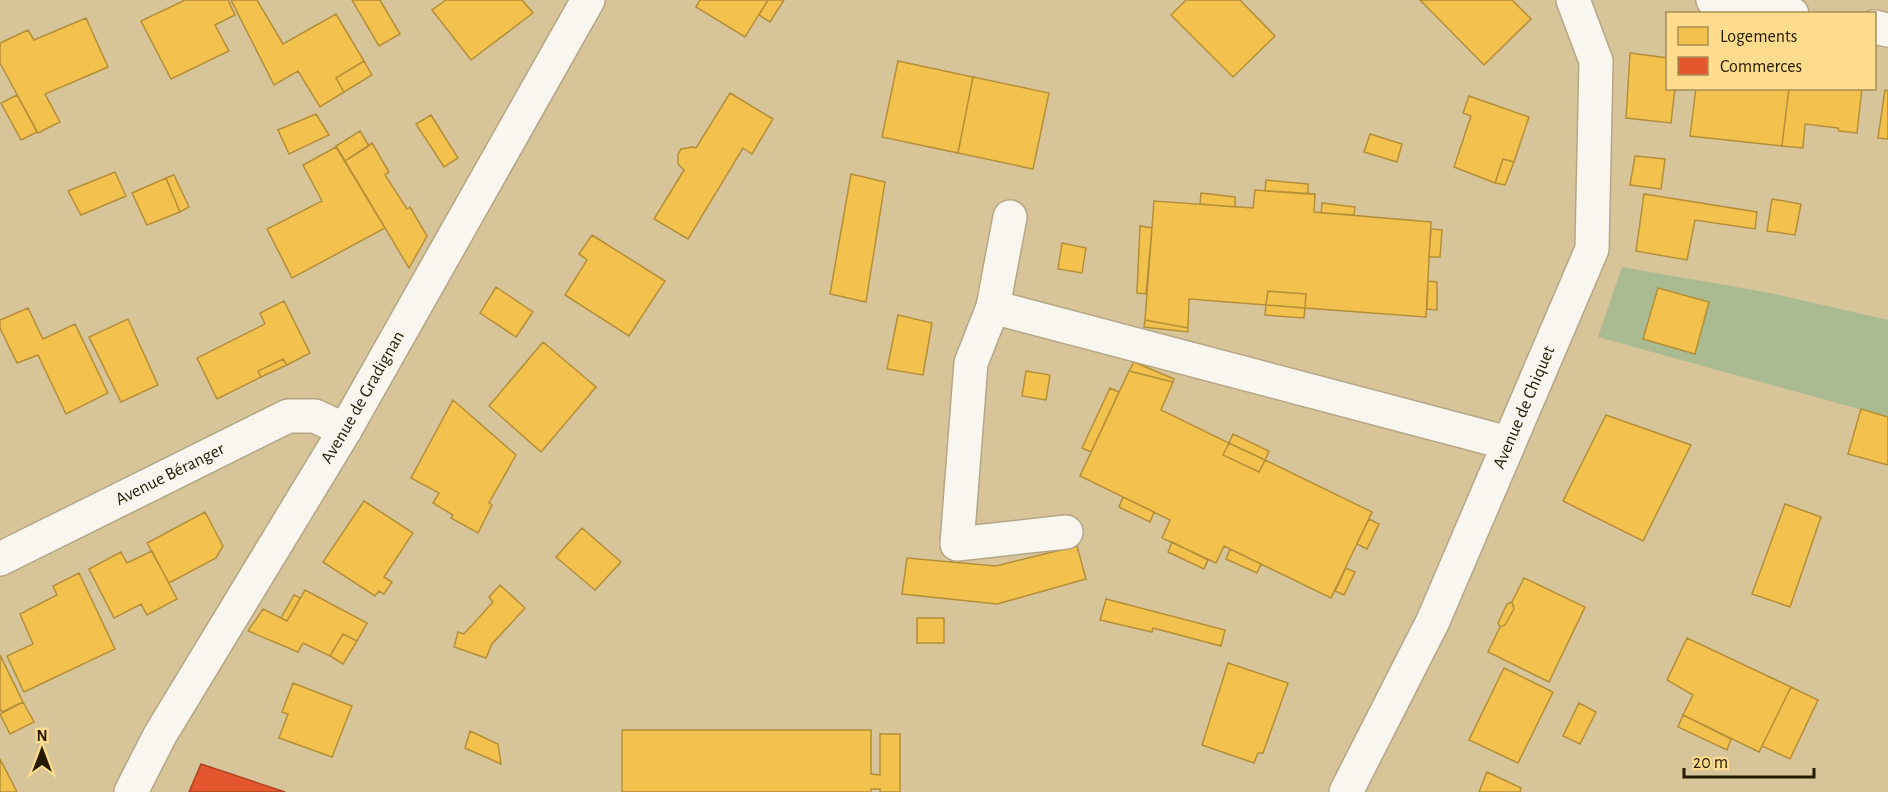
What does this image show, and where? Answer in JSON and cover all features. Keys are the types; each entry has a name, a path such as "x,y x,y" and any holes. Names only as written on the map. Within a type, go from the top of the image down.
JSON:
{"street":[{"name":"Avenue de Gradignan","path":"131,792 160,735 345,430 588,0"},
{"name":"Avenue de Chiquet","path":"1346,792 1433,621 1592,249 1596,61 1573,0"},
{"path":"1713,0 1781,12"},
{"path":"1010,217 993,307 971,363 957,544 1066,532"},
{"path":"993,307 1508,443"},
{"name":"Avenue Béranger","path":"0,560 288,416 315,416 345,430"}],"green space":[{"path":"1622,267 1770,293 1888,320 1888,417 1598,337"}],"building: Logements":[{"path":"185,0 228,0 235,15 215,25 229,51 171,79 141,21"},
{"path":"231,0 257,0 283,44 336,14 364,61 336,78 344,92 320,107 298,71 274,85"},
{"path":"352,0 380,0 400,34 379,46"},
{"path":"446,0 522,0 533,13 471,60 432,10"},
{"path":"700,0 768,0 745,37 696,7"},
{"path":"768,0 784,0 770,22 759,15"},
{"path":"1186,0 1240,0 1275,36 1233,77 1171,15"},
{"path":"1420,0 1512,0 1531,19 1484,65"},
{"path":"86,18 108,67 45,94 60,122 38,133 0,63 0,43 28,30 34,40"},
{"path":"1630,53 1666,58 1666,90 1675,90 1671,123 1626,118"},
{"path":"364,61 372,75 344,92 336,78"},
{"path":"898,61 973,77 958,153 882,137"},
{"path":"973,77 1049,93 1033,169 958,153"},
{"path":"1696,90 1789,90 1782,146 1690,136"},
{"path":"1789,90 1862,90 1857,133 1805,124 1803,148 1782,146"},
{"path":"1885,90 1888,91 1888,139 1878,138"},
{"path":"730,93 773,119 752,154 743,148 688,239 654,219 684,170 678,164 678,154 681,149 696,148"},
{"path":"17,95 37,132 21,140 1,103"},
{"path":"1469,96 1529,117 1514,162 1503,159 1495,183 1454,167 1471,116 1463,113"},
{"path":"316,114 329,135 289,154 278,130"},
{"path":"431,115 458,158 444,167 416,124"},
{"path":"360,131 369,146 345,161 336,146"},
{"path":"1370,134 1402,144 1397,162 1364,152"},
{"path":"372,143 389,172 385,175 407,209 410,207 427,236 409,268 345,161"},
{"path":"336,147 385,228 292,278 267,229 322,201 303,165"},
{"path":"1635,156 1665,159 1661,189 1630,185"},
{"path":"1503,159 1514,162 1505,185 1495,183"},
{"path":"115,172 126,196 81,215 68,191"},
{"path":"851,174 885,182 866,302 830,294"},
{"path":"174,175 189,207 180,212 166,178"},
{"path":"166,178 180,212 147,225 132,193"},
{"path":"1266,180 1308,184 1308,194 1265,191"},
{"path":"1255,190 1315,194 1314,212 1431,222 1426,317 1305,308 1306,294 1268,291 1266,305 1189,299 1188,328 1145,320 1154,201 1253,208"},
{"path":"1201,193 1235,197 1235,207 1200,204"},
{"path":"1644,194 1757,212 1755,229 1695,220 1687,260 1636,251"},
{"path":"1772,199 1801,204 1795,235 1767,231"},
{"path":"1322,203 1355,207 1354,215 1321,213"},
{"path":"1140,226 1152,228 1146,294 1137,293"},
{"path":"1431,229 1442,230 1440,257 1429,257"},
{"path":"592,235 665,281 629,336 565,295 587,260 579,254"},
{"path":"1062,243 1086,248 1082,273 1058,269"},
{"path":"1428,281 1437,282 1437,310 1427,309"},
{"path":"496,287 533,312 516,337 480,313"},
{"path":"1658,288 1709,302 1695,354 1643,339"},
{"path":"1268,291 1306,294 1305,308 1266,305"},
{"path":"284,301 310,353 287,365 283,359 258,371 261,377 217,399 197,358 265,324 260,313"},
{"path":"1266,305 1305,308 1304,318 1265,315"},
{"path":"28,308 43,339 75,324 108,393 66,414 38,355 17,363 0,328 0,320"},
{"path":"898,315 932,323 923,375 887,369"},
{"path":"128,319 158,385 121,402 89,337"},
{"path":"1145,320 1188,328 1188,332 1144,327"},
{"path":"543,342 596,387 541,452 489,406"},
{"path":"283,359 287,365 261,377 258,371"},
{"path":"1134,362 1174,379 1173,382 1129,371"},
{"path":"1026,371 1050,375 1046,400 1022,396"},
{"path":"1129,371 1173,382 1161,410 1229,443 1223,455 1259,472 1265,460 1372,512 1331,598 1224,546 1216,563 1162,538 1170,520 1080,476"},
{"path":"1110,388 1119,392 1091,452 1082,448"},
{"path":"453,400 516,455 489,503 492,505 478,533 451,518 453,515 433,503 439,493 411,478"},
{"path":"1861,409 1888,417 1888,465 1848,454"},
{"path":"1606,415 1691,445 1643,541 1563,501"},
{"path":"1233,434 1269,451 1265,460 1229,443"},
{"path":"1229,443 1265,460 1259,472 1223,455"},
{"path":"1123,497 1154,512 1150,522 1119,507"},
{"path":"364,501 413,533 384,577 392,582 384,594 379,591 375,596 323,562"},
{"path":"1785,504 1821,517 1790,607 1752,594"},
{"path":"205,512 223,546 216,558 169,583 147,543"},
{"path":"1369,519 1379,524 1367,549 1357,544"},
{"path":"582,528 621,562 595,590 556,557"},
{"path":"1172,542 1208,560 1204,569 1168,552"},
{"path":"1077,546 1086,579 997,604 902,594 907,558 996,566"},
{"path":"1230,549 1261,564 1257,573 1226,559"},
{"path":"152,551 177,599 147,615 141,604 114,618 89,569 121,552 127,563"},
{"path":"1346,568 1355,572 1344,595 1335,591"},
{"path":"79,573 115,649 24,692 7,656 33,644 20,614 57,595 53,586"},
{"path":"1524,578 1585,607 1549,682 1488,652 1500,627 1505,625 1514,609 1512,602"},
{"path":"500,585 525,608 492,644 486,658 454,647 458,632 464,634 493,602 489,597"},
{"path":"305,590 367,623 357,641 343,634 330,656 303,643 298,652 248,631 263,609 287,621"},
{"path":"294,595 300,598 287,621 281,618"},
{"path":"1106,599 1225,630 1221,646 1153,628 1152,632 1100,620"},
{"path":"1512,602 1514,609 1505,625 1500,627 1498,623 1507,604"},
{"path":"917,618 944,618 944,643 917,643"},
{"path":"343,634 357,641 343,664 330,656"},
{"path":"1687,638 1791,687 1759,752 1683,715 1693,695 1667,680"},
{"path":"0,655 23,702 2,712 0,709"},
{"path":"1228,663 1288,683 1263,753 1258,753 1254,763 1202,745"},
{"path":"1504,668 1553,692 1518,763 1469,740"},
{"path":"293,683 352,706 332,757 279,738 288,714 282,712"},
{"path":"1791,687 1818,700 1790,759 1762,746"},
{"path":"23,702 34,722 10,734 0,714"},
{"path":"1579,703 1596,712 1580,744 1563,736"},
{"path":"1683,715 1731,739 1727,750 1678,727"},
{"path":"622,730 871,730 871,774 880,775 880,734 900,734 900,792 880,792 880,789 871,789 871,792 622,792"},
{"path":"470,731 498,744 501,764 465,748"},
{"path":"0,759 17,792 0,792"},
{"path":"1487,772 1521,788 1520,792 1479,792"}],"building: Commerces":[{"path":"201,764 285,792 189,792"}]}
